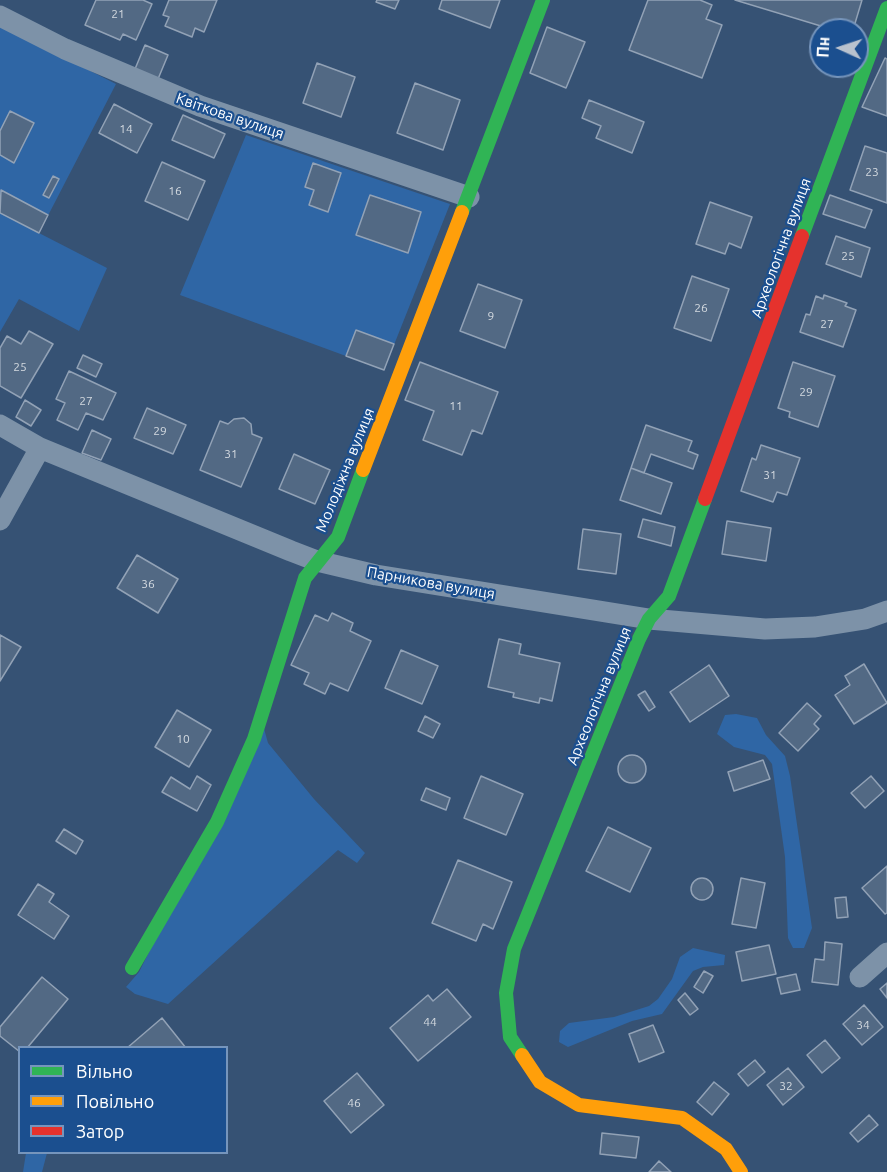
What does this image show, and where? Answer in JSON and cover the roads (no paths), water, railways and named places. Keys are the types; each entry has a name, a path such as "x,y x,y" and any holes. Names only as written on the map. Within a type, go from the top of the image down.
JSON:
{"street":[{"name":"Молодіжна вулиця","path":"132,969 217,822 254,739 305,578 338,537 543,0"},
{"name":"Археологічна вулиця","path":"741,1172 726,1149 682,1118 579,1106 540,1082 510,1037 506,993 514,949 639,639 649,619 669,596 887,8"},
{"name":"Квіткова вулиця","path":"0,15 65,49 200,106 469,198"},
{"name":"Парникова вулиця","path":"0,425 40,448 317,561 376,575 649,619 765,629 815,627 865,619 887,611"},
{"path":"0,520 40,448"},
{"path":"860,976 887,953"}]}
